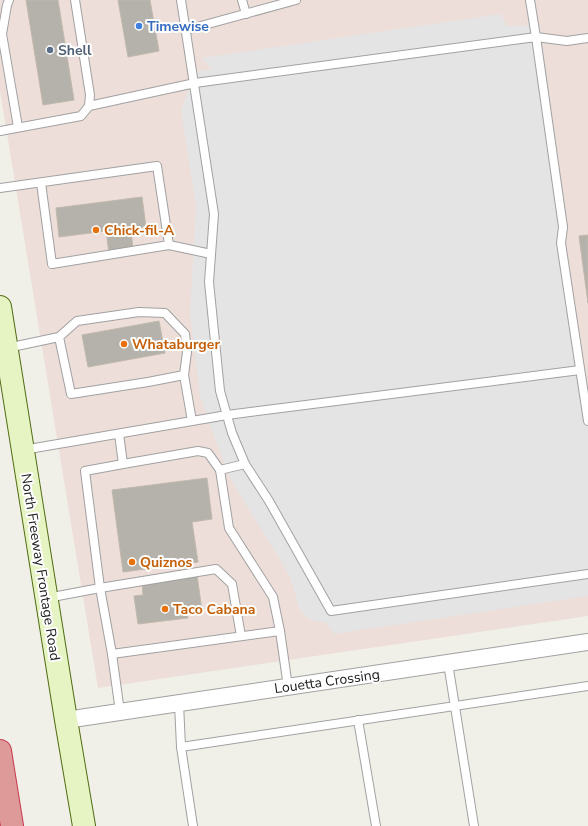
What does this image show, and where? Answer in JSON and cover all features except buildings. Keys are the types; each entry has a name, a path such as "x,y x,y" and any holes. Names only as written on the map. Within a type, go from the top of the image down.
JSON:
{"highway":[{"path":"0,752 12,826"}],"main road":[{"name":"North Freeway Frontage Road","path":"0,307 84,826"}],"street":[{"name":"Louetta Crossing","path":"66,720 588,642"}],"lane":[{"path":"9,0 1,34 18,127"},
{"path":"0,131 81,116 89,106 90,95 75,0"},
{"path":"181,0 214,214 209,282 220,391 232,433 245,464 269,501 331,611 588,574"},
{"path":"242,0 246,14"},
{"path":"186,30 296,0"},
{"path":"530,0 563,227 560,243 588,421"},
{"path":"89,106 195,83 536,37 568,41 588,38"},
{"path":"0,188 157,166 169,245"},
{"path":"41,183 52,264 169,245 212,254"},
{"path":"6,348 59,337 77,321 139,312 165,313 185,334 187,352 184,375 192,421"},
{"path":"59,337 71,394 184,375"},
{"path":"23,450 227,415 580,370"},
{"path":"119,434 123,464"},
{"path":"120,712 112,654 100,588 84,471 198,451 208,453 220,470 229,528 273,597 280,631 288,687"},
{"path":"220,470 245,464"},
{"path":"46,598 216,569 232,584 241,636"},
{"path":"112,654 280,631"},
{"path":"448,663 474,826"},
{"path":"181,747 588,686"},
{"path":"179,703 181,747 193,826"},
{"path":"358,720 376,826"}],"shaded area":[{"path":"0,0 588,0 588,616 98,688 0,91"},
{"path":"501,14 507,26 540,26 566,229 564,245 588,393 588,596 334,634 325,622 311,620 300,610 288,573 231,480 200,396 190,313 196,207 181,110 195,72 211,69 202,58"}],"place":[{"name":"Timewise","path":"139,26"},
{"name":"Shell","path":"50,50"},
{"name":"Chick-fil-A","path":"96,230"},
{"name":"Whataburger","path":"124,344"},
{"name":"Quiznos","path":"132,562"},
{"name":"Taco Cabana","path":"165,609"}]}
